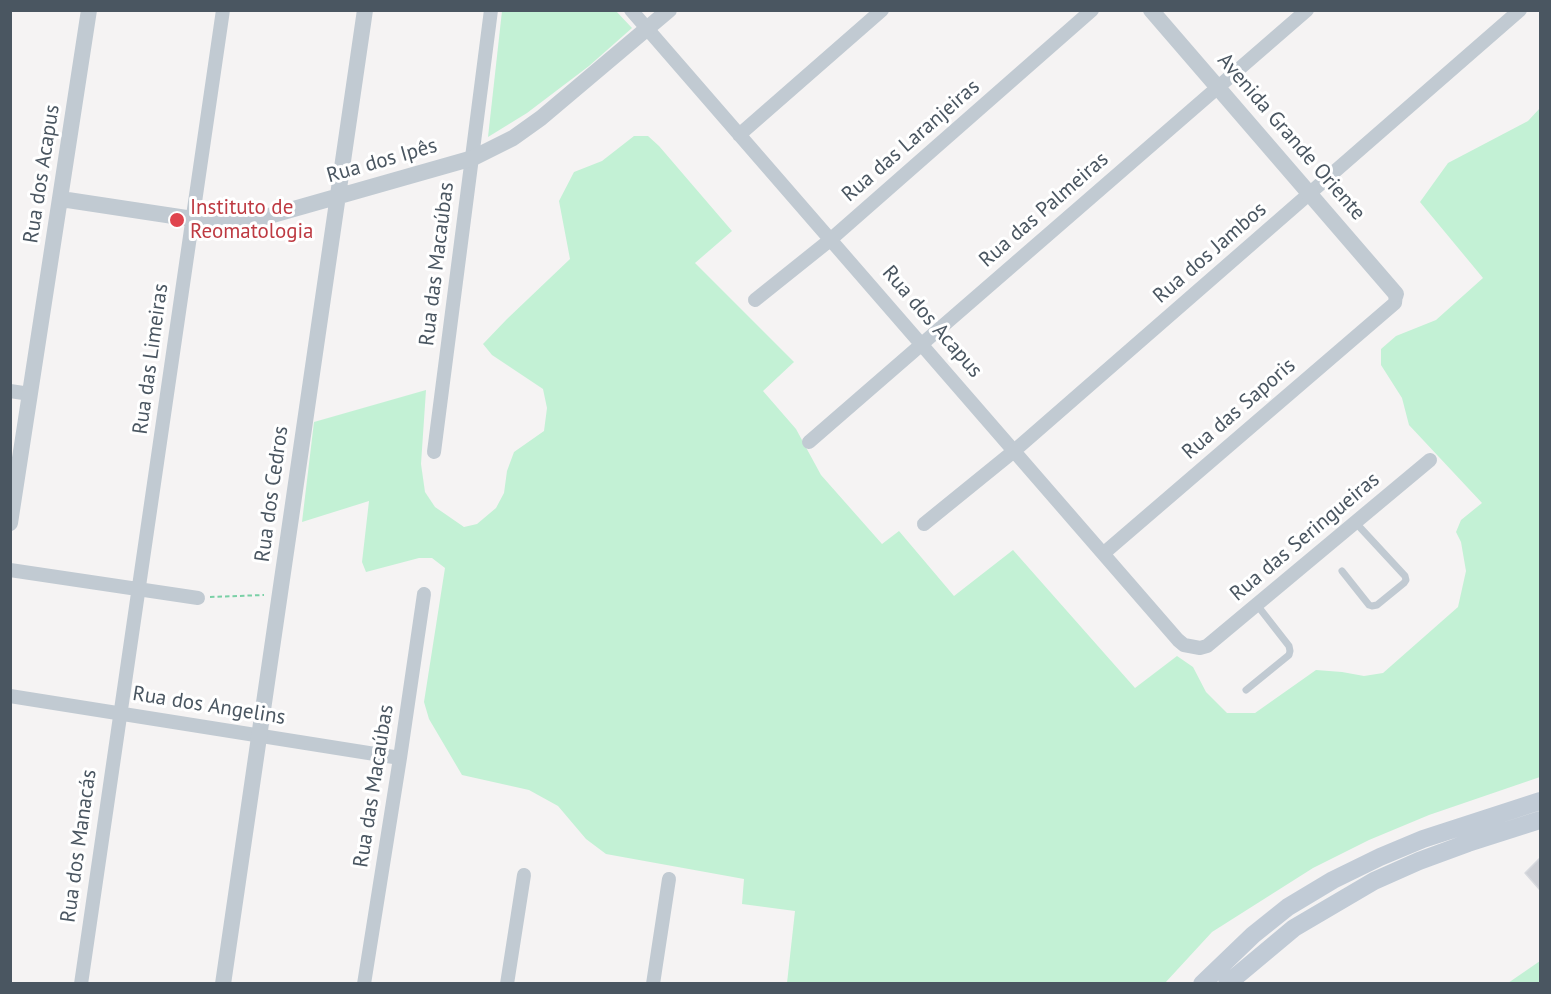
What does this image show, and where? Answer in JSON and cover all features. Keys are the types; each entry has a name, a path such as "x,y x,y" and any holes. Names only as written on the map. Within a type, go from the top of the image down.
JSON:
{"main road":[{"path":"1202,984 1253,935 1288,907 1333,880 1423,838 1540,801"},
{"path":"1227,984 1294,928 1374,881 1419,861 1540,820"}],"street":[{"name":"Rua dos Acapus","path":"10,523 89,10"},
{"name":"Rua das Limeiras","path":"119,713 223,10"},
{"name":"Rua dos Cedros","path":"223,984 364,10"},
{"name":"Rua das Macaúbas","path":"434,452 492,10"},
{"name":"Rua dos Acapus","path":"631,10 1178,640 1191,648 1207,646"},
{"name":"Rua dos Ipês","path":"61,199 193,219 248,221 472,158 513,138 541,117 669,10"},
{"path":"739,135 882,10"},
{"name":"Rua das Laranjeiras","path":"755,300 830,240 1092,10"},
{"name":"Avenida Grande Oriente","path":"1151,10 1396,294"},
{"name":"Rua das Palmeiras","path":"809,442 1307,10"},
{"name":"Rua dos Jambos","path":"924,524 1014,451 1521,10"},
{"name":"Rua das Saporis","path":"1104,553 1395,303 1396,294"},
{"path":"10,391 30,394"},
{"name":"Rua das Seringueiras","path":"1207,646 1430,460"},
{"path":"10,570 198,598"},
{"name":"Rua das Macaúbas","path":"364,984 424,594"},
{"name":"Rua dos Angelins","path":"10,696 400,758"},
{"name":"Rua dos Manacás","path":"81,984 119,713"},
{"path":"507,984 524,875"},
{"path":"653,984 669,879"}],"lane":[{"path":"1342,572 1372,606 1377,605 1406,580 1355,522"},
{"path":"1246,690 1289,655 1290,651 1289,646 1257,604"}],"path":[{"path":"198,598 280,595"}],"green space":[{"path":"502,11 616,11 632,28 589,66 527,113 488,137"},
{"path":"1540,108 1540,777 1429,815 1369,840 1313,868 1212,932 1165,983 787,983 795,911 742,904 744,879 606,854 586,839 558,806 529,790 462,775 429,719 424,702 445,568 432,558 419,558 366,572 362,562 369,501 302,522 314,422 426,390 421,464 425,492 435,507 464,527 477,524 496,508 504,493 507,471 514,452 544,431 547,408 543,389 492,355 483,344 570,259 559,201 574,172 602,161 634,136 648,136 732,231 695,263 794,362 763,391 796,429 821,475 882,544 899,531 954,596 1013,550 1135,688 1177,656 1193,667 1206,692 1227,713 1255,713 1316,670 1364,676 1383,673 1458,607 1466,571 1461,542 1456,532 1461,520 1482,503 1409,425 1402,398 1381,365 1381,349 1396,336 1436,320 1483,278 1420,202 1448,163 1528,121"},
{"path":"1540,961 1540,983 1508,983"}],"building":[{"path":"1540,858 1540,890 1525,873"}],"place":[{"name":"Instituto de Reomatologia","path":"177,220"}]}
